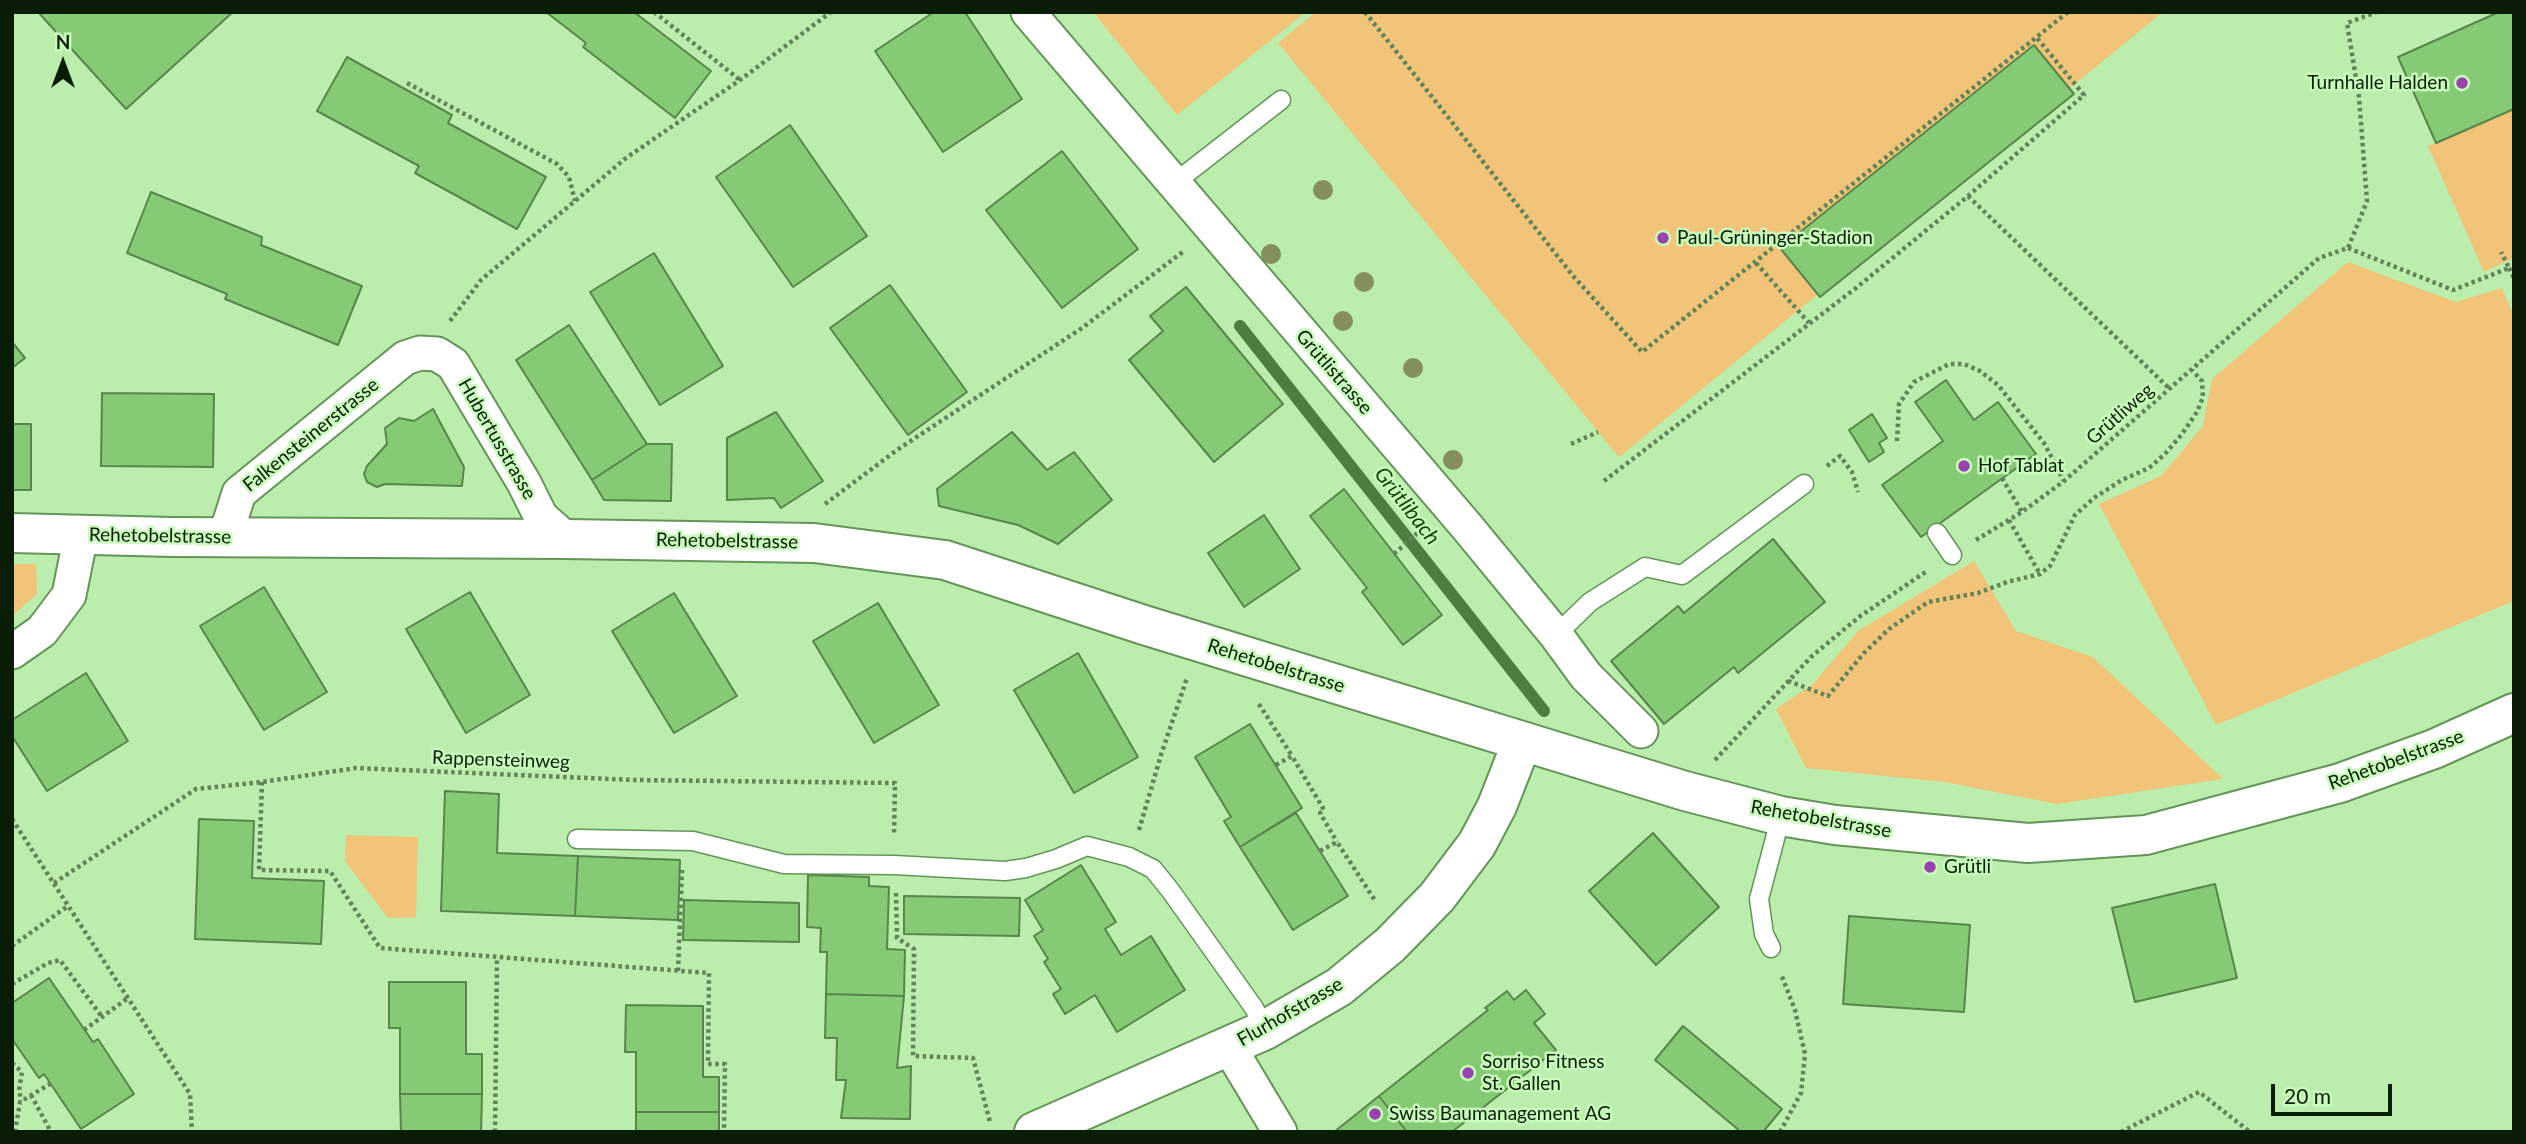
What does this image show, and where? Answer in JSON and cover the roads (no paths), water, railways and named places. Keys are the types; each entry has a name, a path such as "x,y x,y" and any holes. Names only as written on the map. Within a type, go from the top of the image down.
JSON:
{"street":[{"name":"Grütlistrasse","path":"1028,12 1468,528 1556,635 1586,676 1641,731"},
{"name":"Falkensteinerstrasse","path":"225,537 239,493 405,358 421,353"},
{"name":"Hubertusstrasse","path":"421,353 437,354 453,364 524,483 541,517 566,538"},
{"name":"Rehetobelstrasse","path":"12,533 814,542 945,560 1640,779 1781,816 1893,832 2028,844 2146,835 2340,783 2434,749 2514,713"},
{"path":"12,652 42,631 69,595 81,534"},
{"name":"Flurhofstrasse","path":"1034,1132 1265,1030 1339,987 1390,945 1437,897 1477,844 1497,806 1522,742"},
{"path":"1229,1047 1280,1132"}],"lane":[{"path":"1173,184 1281,100"},
{"path":"1556,635 1590,602 1645,567 1682,575 1804,484"},
{"path":"1937,533 1952,555"},
{"path":"1771,948 1764,934 1759,899 1781,816"},
{"path":"577,839 693,841 785,864 894,865 1005,871 1056,859 1087,846 1129,857 1153,869 1170,890 1254,1008 1265,1030"}],"waterway":[{"name":"Grütlibach","path":"1240,326 1544,711"}],"place":[{"name":"Turnhalle Halden","path":"2462,83"},
{"name":"Paul-Grüninger-Stadion","path":"1663,238"},
{"name":"Hof Tablat","path":"1964,466"},
{"name":"Grütli","path":"1930,867"},
{"name":"Sorriso Fitness St. Gallen","path":"1468,1073"},
{"name":"Swiss Baumanagement AG","path":"1375,1114"}]}
